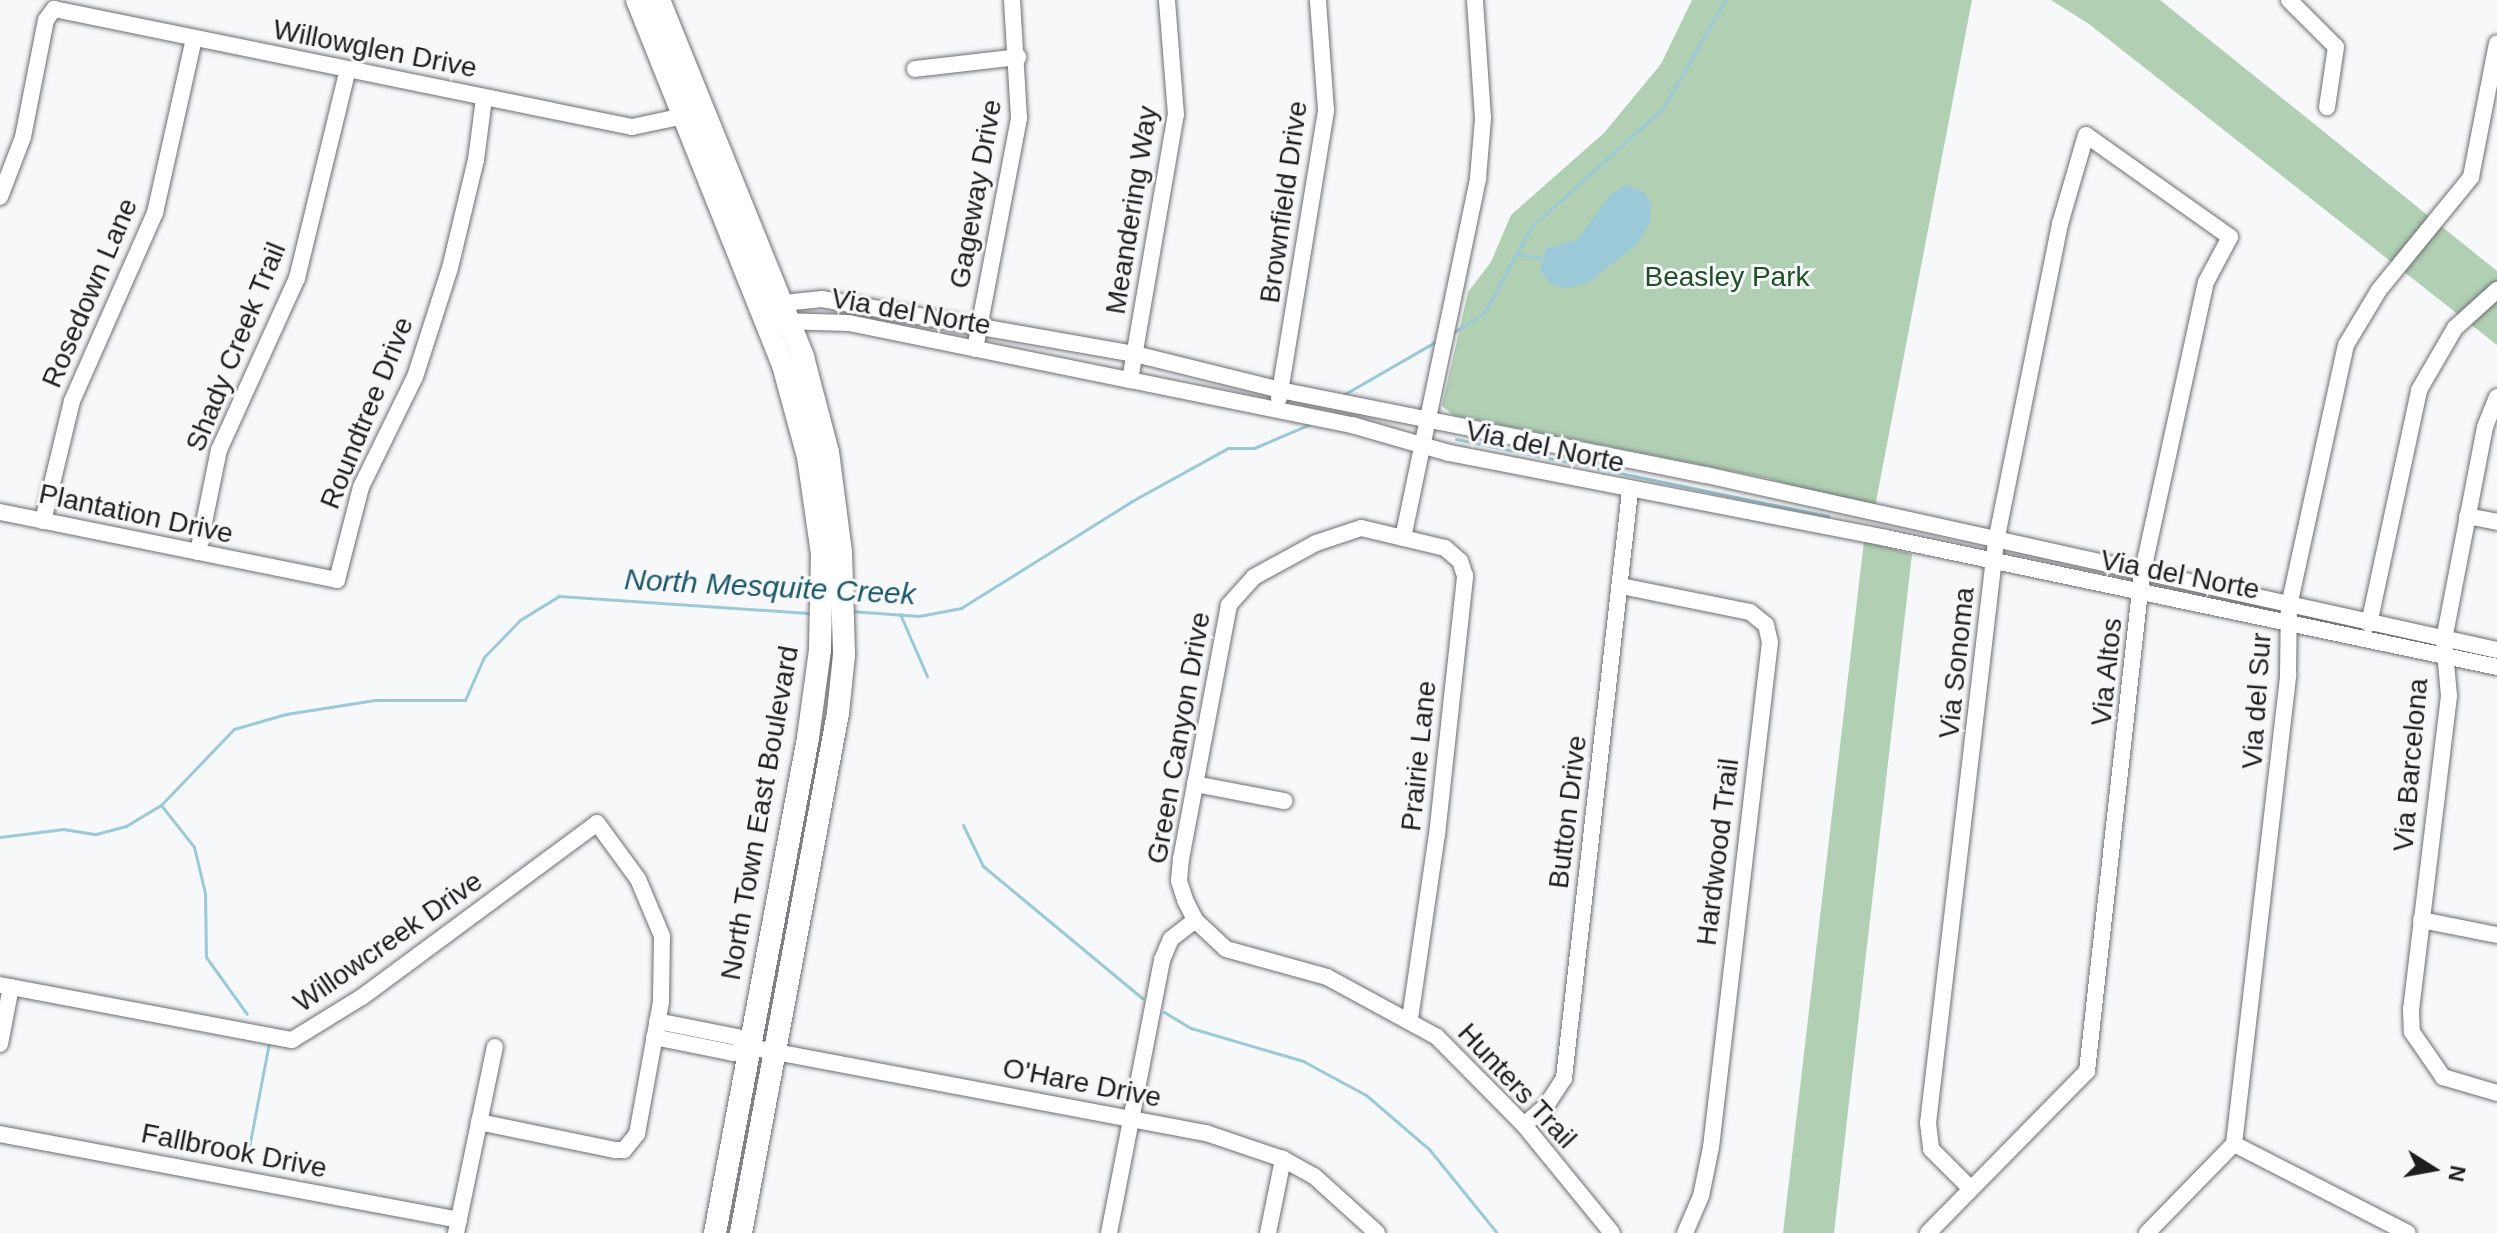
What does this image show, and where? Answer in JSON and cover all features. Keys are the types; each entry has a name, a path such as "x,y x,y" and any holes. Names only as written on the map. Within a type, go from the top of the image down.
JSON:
{"main road":[{"name":"North Town East Boulevard","path":"637,0 696,112 789,314 825,494 844,655 838,713 741,1233"},
{"name":"North Town East Boulevard","path":"659,0 825,494"},
{"name":"North Town East Boulevard","path":"715,1233 832,573"}],"street":[{"name":"Gageway Drive","path":"975,349 1019,118 1018,57 1012,0"},
{"name":"Meandering Way","path":"1130,380 1176,115 1167,0"},
{"name":"Brownfield Drive","path":"1277,410 1316,193 1326,110 1318,0"},
{"path":"1403,538 1441,369 1482,147 1475,0"},
{"path":"2298,3 2336,47 2327,107"},
{"name":"Willowglen Drive","path":"0,197 23,137 46,20 54,9 632,127 696,112"},
{"name":"Rosedown Lane","path":"43,521 72,401 155,213 194,38"},
{"name":"Via del Sur","path":"2234,1144 2285,705 2289,614 2346,345 2379,290 2471,177 2497,43"},
{"path":"915,69 1018,57"},
{"name":"Shady Creek Trail","path":"198,552 219,450 297,278 348,69"},
{"name":"Roundtree Drive","path":"261,568 337,580 361,487 415,377 450,268 476,160 484,98"},
{"name":"Via Sonoma","path":"1970,1188 1931,1149 1928,1123 1996,541 2060,224 2086,135"},
{"name":"Via Altos","path":"1928,1233 2087,1071 2142,575 2206,282 2230,237 2086,135"},
{"path":"2369,624 2419,390 2455,328 2497,290"},
{"name":"Via del Norte","path":"768,319 789,314 822,299 979,324 1135,354 1310,397 1637,461 1996,541 2289,614 2445,648 2497,650"},
{"name":"Via del Norte","path":"789,314 849,323 1352,425 1424,445 1630,491 2141,594 2369,624 2497,667"},
{"name":"Via Barcelona","path":"2497,397 2485,427 2445,648 2449,696 2421,920 2412,1032 2443,1077 2497,1093"},
{"name":"Button Drive","path":"1524,1125 1546,1106 1564,1078 1630,491"},
{"name":"Plantation Drive","path":"0,512 198,552 261,568"},
{"path":"2467,516 2497,522"},
{"name":"Green Canyon Drive","path":"1195,920 1179,881 1225,619 1242,586 1346,531 1361,528 1403,538"},
{"name":"Prairie Lane","path":"1403,538 1452,552 1465,576 1437,835 1410,1019"},
{"name":"Hardwood Trail","path":"1621,586 1750,612 1766,625 1770,642 1711,1147 1701,1196 1685,1233"},
{"path":"1195,784 1284,801"},
{"name":"Willowcreek Drive","path":"5,986 292,1040 362,997 597,823 638,879 662,936 656,1029"},
{"path":"1109,1233 1162,960 1171,939 1195,920"},
{"name":"Hunters Trail","path":"1195,920 1226,949 1327,977 1410,1019 1475,1070 1612,1233"},
{"path":"2421,920 2497,935"},
{"path":"0,1044 5,986"},
{"path":"479,1122 624,1150 637,1134 656,1029"},
{"name":"O'Hare Drive","path":"656,1029 737,1037 750,1047 1206,1133 1283,1159 1336,1193 1377,1233"},
{"path":"457,1226 495,1047"},
{"name":"Fallbrook Drive","path":"0,1134 457,1226"},
{"path":"2147,1233 2234,1144 2408,1233"},
{"path":"1268,1233 1283,1159"}],"green space":[{"name":"Beasley Park","path":"1692,0 1972,0 1875,507 1766,478 1453,415 1442,406 1468,292 1491,262 1511,215 1604,133 1661,64"},
{"path":"2051,0 2160,0 2497,271 2497,345 2089,24"},
{"path":"1864,541 1912,554 1834,1233 1783,1233"}],"water":[{"path":"1625,185 1645,192 1651,205 1650,223 1637,244 1589,282 1566,289 1551,284 1540,271 1546,248 1577,240 1610,195"}],"waterway":[{"name":"North Mesquite Creek","path":"1454,332 1484,313 1531,227 1663,108 1725,0"},
{"path":"1518,254 1541,258"},
{"name":"North Mesquite Creek","path":"1343,395 1437,341"},
{"name":"North Mesquite Creek","path":"850,611 919,616 961,608 1132,501 1228,448 1254,448 1315,422"},
{"path":"1456,439 1828,516"},
{"name":"North Mesquite Creek","path":"0,837 63,829 96,834 126,826 161,805 234,729 286,714 375,700 465,700 484,657 520,620 559,596 810,613"},
{"path":"900,614 927,676"},
{"path":"161,805 194,847 205,893 206,957 247,1014"},
{"path":"963,825 983,866 1142,998"},
{"path":"1164,1012 1191,1028 1303,1061 1366,1095 1429,1149 1497,1233"},
{"path":"247,1158 269,1043"}]}
